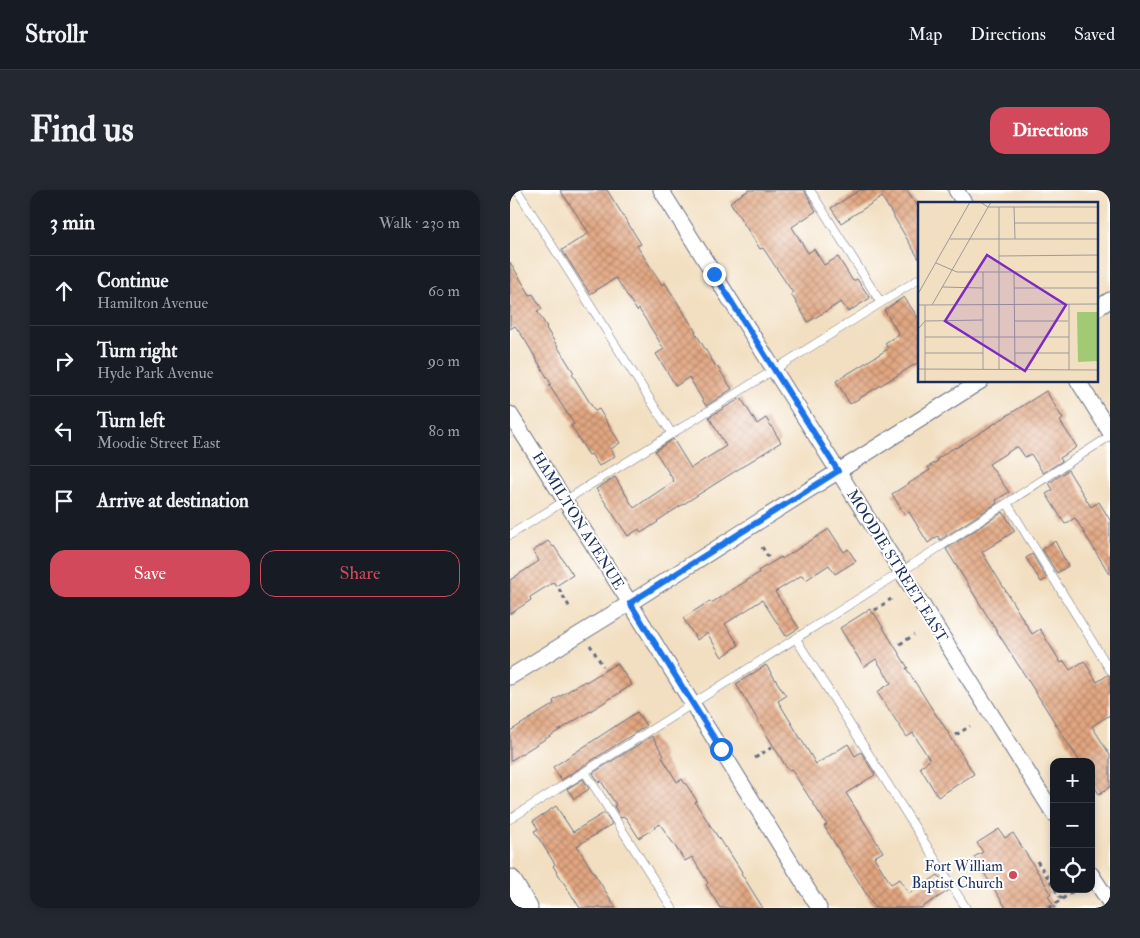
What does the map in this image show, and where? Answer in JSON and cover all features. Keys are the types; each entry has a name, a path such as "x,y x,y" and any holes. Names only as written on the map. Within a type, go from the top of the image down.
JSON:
{"street":[{"name":"MOODIE STREET EAST","path":"661,190 1050,808"},
{"path":"956,190 964,202"},
{"path":"1098,307 1110,300"},
{"path":"510,677 979,382"},
{"path":"1079,382 1110,432"},
{"name":"HAMILTON AVENUE","path":"510,414 630,603 819,908"},
{"path":"510,880 528,908"},
{"path":"1095,880 1110,903"}],"lane":[{"path":"517,190 672,434"},
{"path":"810,190 881,304"},
{"path":"510,535 918,280"},
{"path":"510,819 901,572 1110,436"},
{"path":"1007,503 1110,670"},
{"path":"796,638 966,908"},
{"path":"585,772 672,908"}],"path":[{"path":"762,547 769,558"},
{"path":"559,589 570,608"},
{"path":"875,610 891,599"},
{"path":"582,632 603,666"},
{"path":"900,644 914,635"},
{"path":"956,735 970,726"},
{"path":"755,758 774,746"},
{"path":"1037,860 1050,881"},
{"path":"1057,893 1062,900"},
{"path":"1049,908 1071,893"}],"building":[{"path":"560,190 607,190 641,244 637,246 662,285 665,283 716,367 732,389 706,406 689,377 676,386 656,354 664,349 639,309 637,311 616,278 590,294 562,250 589,233"},
{"path":"749,190 804,190 816,211 792,227 808,253 814,249 824,265 838,257 853,281 857,279 870,298 848,312 841,302 808,322 791,294 793,293 763,248 760,249 730,202"},
{"path":"860,190 907,190 918,206 918,257 882,197 841,223 831,208"},
{"path":"510,262 530,295 533,294 542,309 537,311 574,373 572,374 595,411 599,409 620,443 611,449 615,456 599,466 591,454 589,455 571,426 574,424 549,385 551,384 525,340 515,326 510,329"},
{"path":"904,297 918,318 918,363 850,404 836,381 888,349 885,343 899,334 884,310"},
{"path":"1046,391 1063,419 1060,421 1077,447 1060,458 1062,461 1043,473 1031,454 1025,457 1018,447 989,464 1009,492 996,500 997,503 940,540 938,536 928,543 909,512 905,515 892,494 930,470 928,467 938,461 937,459"},
{"path":"741,398 757,424 766,418 781,442 641,533 639,529 628,536 596,489 615,477 634,508 674,481 655,451 673,439 691,468 726,446 709,417"},
{"path":"1068,470 1091,507 1099,502 1110,520 1110,575 1075,518 1065,524 1046,494 1053,490 1049,483"},
{"path":"1003,512 1015,531 982,552 1032,634 1040,629 1061,663 1064,661 1070,670 1084,661 1097,682 1108,675 1110,676 1110,715 1092,726 1110,755 1110,787 1099,794 1095,788 1095,758 1077,758 946,549"},
{"path":"829,529 844,552 848,549 856,561 835,574 829,565 806,580 802,575 775,592 799,628 786,636 762,600 725,624 739,645 722,657 707,633 697,640 683,618 710,601 711,603 759,573 758,571 781,557 782,559"},
{"path":"548,541 554,546 573,575 556,586 554,582 530,597 531,600 510,614 510,580 539,561 533,551"},
{"path":"1055,541 1068,566 1057,573 1042,549"},
{"path":"1032,554 1047,579 1041,582 1026,558"},
{"path":"870,609 974,774 938,797 920,767 930,760 913,733 907,737 877,692 891,683 876,659 864,667 840,628"},
{"path":"617,663 632,685 510,761 510,731 554,704 553,701 573,688"},
{"path":"766,665 786,696 778,701 816,764 848,744 855,756 861,752 875,775 846,793 883,852 874,857 891,884 900,879 909,894 938,875 948,891 921,908 875,908 824,826 827,825 791,769 788,770 736,684"},
{"path":"637,712 646,726 561,780 553,767"},
{"path":"652,736 677,782 682,779 686,784 697,801 695,802 726,847 763,908 720,908 706,885 708,883 692,857 685,861 660,824 639,838 626,818 621,818 614,806 616,805 601,781 599,783 593,773"},
{"path":"583,779 589,789 574,799 567,789"},
{"path":"556,806 573,832 604,813 612,824 577,846 616,908 580,908 553,866 555,864 534,831 538,829 533,821"},
{"name":"Fort William Baptist Church","path":"999,829 1005,838 1013,833 1051,893 1048,896 1055,908 1006,908 974,857 983,852 977,843"}],"place":[{"name":"Fort William Baptist Church","path":"1013,875"}],"route":[{"path":"714,274 838,471 630,603 721,749"}]}
